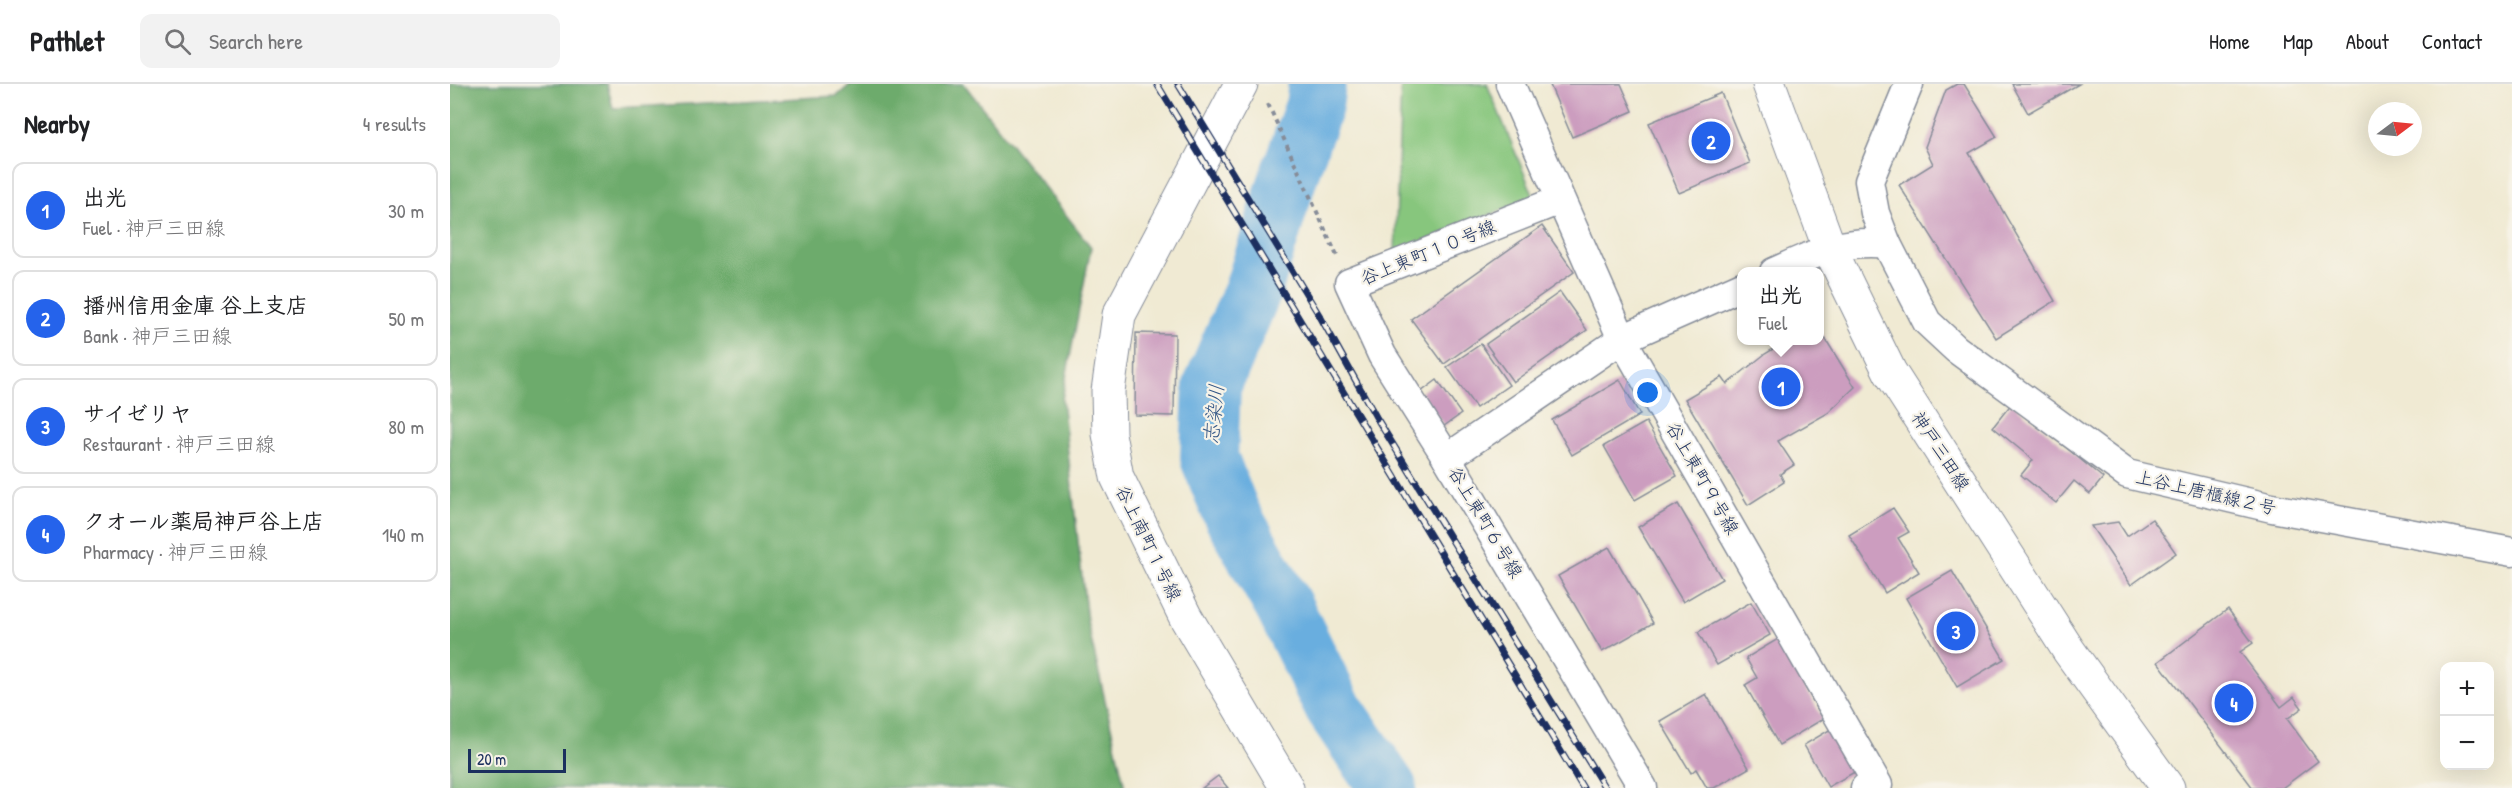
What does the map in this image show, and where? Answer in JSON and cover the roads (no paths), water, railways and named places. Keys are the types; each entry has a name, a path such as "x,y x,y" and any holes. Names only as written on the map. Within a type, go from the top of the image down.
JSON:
{"main road":[{"name":"谷上南町１号線","path":"1241,84 1119,315 1108,391 1109,434 1117,477 1185,616 1287,788"},
{"name":"神戸三田線","path":"1769,84 1829,247 1890,372 2069,651 2168,788"}],"street":[{"name":"谷上東町９号線","path":"1510,84 1622,339 1878,785 1865,788"},
{"name":"上谷上唐櫃線２号","path":"1909,84 1869,181 1875,213 1887,244 1927,322 1956,349 2127,474 2272,508 2512,552"},
{"name":"谷上東町１０号線","path":"1448,458 1382,355 1349,283 1560,200"},
{"path":"1785,267 1829,247 1869,242 1887,244"},
{"name":"谷上東町６号線","path":"1643,788 1448,458 1622,339 1737,288"}],"waterway":[{"name":"志染川","path":"1317,84 1314,106 1291,169 1253,290 1212,386 1209,458 1232,515 1284,607 1333,707 1388,788"}],"railway":[{"path":"1157,84 1583,788"},
{"path":"1178,84 1321,318 1376,417 1605,788"}],"place":[{"name":"播州信用金庫 谷上支店","path":"1711,141"},
{"name":"出光","path":"1781,387"},
{"name":"サイゼリヤ","path":"1956,631"},
{"name":"クオール薬局神戸谷上店","path":"2234,703"}]}
